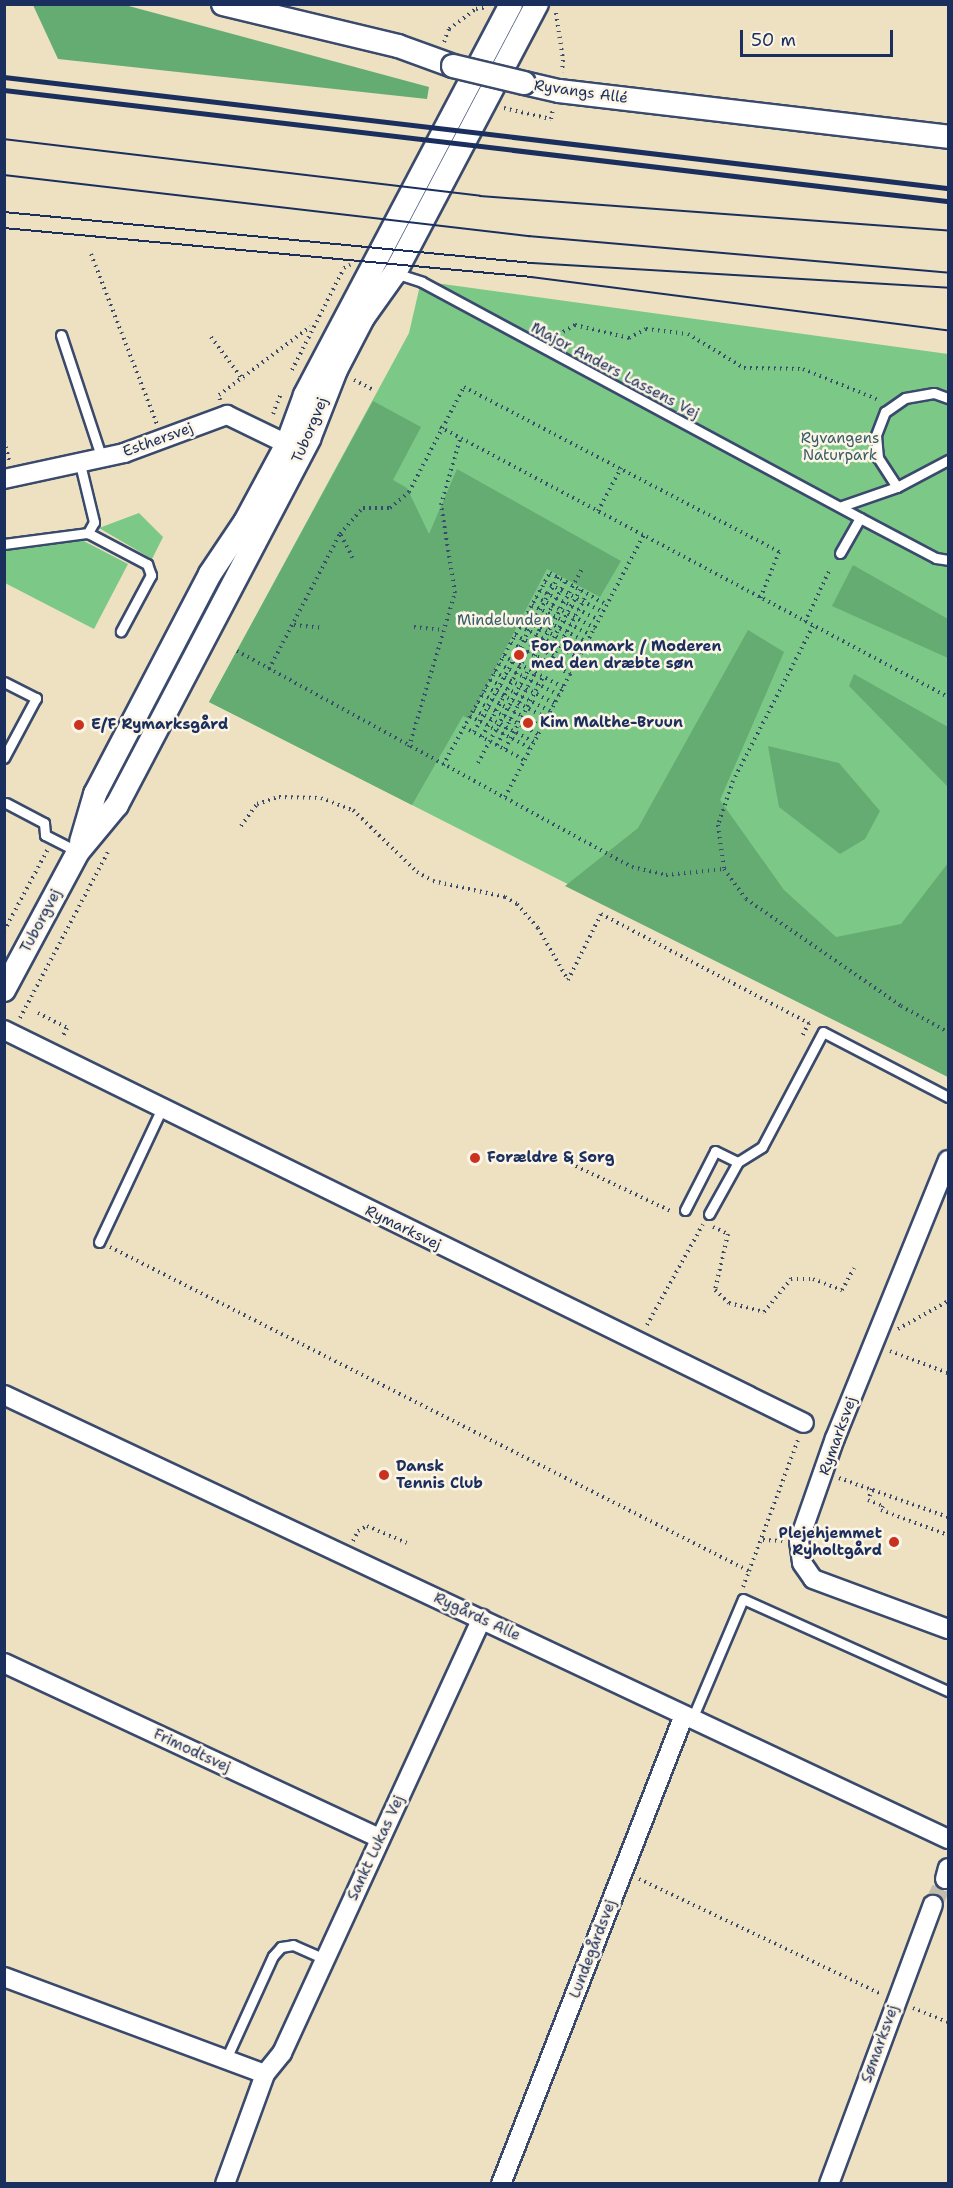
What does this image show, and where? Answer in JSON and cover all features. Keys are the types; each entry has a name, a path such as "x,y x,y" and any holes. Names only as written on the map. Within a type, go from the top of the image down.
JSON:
{"street":[{"name":"Ryvangs Allé","path":"223,4 398,46 444,63 558,92 948,136"},
{"name":"Tuborgvej","path":"295,448 306,395 511,4"},
{"name":"Tuborgvej","path":"4,990 78,852 95,794 210,574 295,448 363,318 395,273 544,7"},
{"path":"221,417 233,416 295,448"},
{"name":"Esthersvej","path":"4,479 102,459 221,417"},
{"name":"Rymarksvej","path":"4,1030 163,1106 804,1423"},
{"name":"Rymarksvej","path":"948,1160 876,1337 799,1541 802,1563 813,1579 948,1629"},
{"name":"Rygårds Alle","path":"4,1395 948,1839"},
{"name":"Sankt Lukas Vej","path":"225,2184 265,2074 282,2053 482,1619"},
{"name":"Frimodtsvej","path":"4,1663 380,1838"},
{"name":"Lundegårdsvej","path":"501,2184 623,1872 688,1717"},
{"name":"Sømarksvej","path":"829,2184 933,1905"},
{"path":"4,1977 265,2074"}],"lane":[{"name":"Major Anders Lassens Vej","path":"374,265 422,282 537,347 842,506 860,518 936,558 948,560"},
{"path":"61,335 102,459"},
{"path":"897,487 878,458 876,435 885,412 905,398 934,393 948,398"},
{"path":"842,506 897,487 948,460"},
{"path":"80,464 94,522 88,532"},
{"path":"840,553 860,518"},
{"path":"4,544 88,532 147,564 151,575 121,631"},
{"path":"4,682 36,698 4,758"},
{"path":"6,803 44,823 45,835 78,852"},
{"path":"706,1219 738,1162 762,1147 823,1032 948,1097"},
{"path":"99,1242 163,1106"},
{"path":"685,1210 715,1151 738,1162"},
{"path":"688,1717 743,1599 948,1691"},
{"path":"226,2059 273,1956 281,1947 293,1945 325,1959"}],"path":[{"path":"444,63 449,29 476,9 488,7"},
{"path":"544,7 559,15 563,60"},
{"path":"500,106 537,116"},
{"path":"91,254 153,416"},
{"path":"221,417 219,395 243,380 313,324"},
{"path":"537,347 575,325 629,338 646,329 688,334 744,368 803,369 894,406"},
{"path":"211,337 243,380"},
{"path":"269,669 340,534 363,508 390,508 409,492 464,387 779,552 760,599"},
{"path":"442,428 948,697"},
{"path":"409,747 455,593 441,505 460,439"},
{"path":"4,441 6,448"},
{"path":"598,511 621,468"},
{"path":"340,534 353,559"},
{"path":"505,797 644,536"},
{"path":"535,656 582,569"},
{"path":"805,622 830,569"},
{"path":"443,765 550,573 607,605"},
{"path":"520,647 558,577"},
{"path":"545,582 603,612"},
{"path":"482,737 565,582"},
{"path":"540,590 599,620"},
{"path":"542,659 580,590"},
{"path":"550,663 587,594"},
{"path":"536,597 595,628"},
{"path":"532,605 591,635"},
{"path":"528,612 587,642"},
{"path":"524,620 583,650"},
{"path":"294,625 321,628"},
{"path":"520,626 579,658"},
{"path":"813,626 733,781 718,825 724,869 746,899 901,1006 948,1032"},
{"path":"414,627 444,630"},
{"path":"515,635 574,666"},
{"path":"511,643 570,674"},
{"path":"237,651 632,867 666,875 724,869"},
{"path":"503,656 563,687"},
{"path":"474,732 513,661"},
{"path":"499,664 559,695"},
{"path":"478,763 529,669"},
{"path":"494,672 554,704"},
{"path":"497,745 536,673"},
{"path":"505,749 543,677"},
{"path":"490,680 550,711"},
{"path":"486,687 547,718"},
{"path":"482,694 542,727"},
{"path":"478,702 538,734"},
{"path":"474,710 534,742"},
{"path":"470,716 530,748"},
{"path":"464,727 524,760"},
{"path":"241,826 257,804 279,796 321,798 353,810 417,872 433,881 505,897 517,904 538,928 568,980 601,914 809,1023 799,1042"},
{"path":"38,1013 61,1025"},
{"path":"565,1161 681,1215 685,1210"},
{"path":"638,1341 706,1219 728,1234 715,1290 729,1303 764,1312 791,1279 813,1279 842,1290 854,1268"},
{"path":"99,1242 749,1570 804,1423"},
{"path":"876,1337 903,1329 948,1301"},
{"path":"876,1337 948,1373"},
{"path":"825,1473 948,1517"},
{"path":"872,1490 868,1500 883,1506 881,1510 948,1535"},
{"path":"346,1555 358,1531 367,1526 407,1543"},
{"path":"623,1872 896,2001 948,2022"}],"green space":[{"path":"33,5 125,5 429,87 427,99 58,59"},
{"name":"Mindelunden","path":"421,281 948,354 948,1077 209,702 409,333"},
{"path":"373,401 421,427 393,480 407,488 429,534 457,469 621,561 600,597 547,569 469,719 463,716 412,805 209,702"},
{"path":"139,513 163,537 152,559 99,528"},
{"path":"78,538 128,564 94,629 5,583 4,549"},
{"path":"853,565 948,619 948,658 832,606"},
{"path":"748,630 784,652 720,800 784,890 836,937 901,924 948,863 948,1077 565,886 638,828"},
{"path":"854,674 948,727 948,787 849,686"},
{"path":"768,746 839,763 880,811 865,839 840,854 779,807"}],"tunnel":[{"path":"933,1905 945,1879"}],"tram line":[{"path":"4,139 480,196 948,230"},
{"path":"4,175 529,236 948,273"},
{"path":"4,212 533,263 948,288"},
{"path":"4,228 532,277 948,330"}],"railway":[{"path":"4,77 948,188"},
{"path":"4,90 948,201"}],"place":[{"name":"For Danmark / Moderen med den dræbte søn","path":"519,655"},
{"name":"Kim Malthe-Bruun","path":"528,723"},
{"name":"E/F Rymarksgård","path":"79,725"},
{"name":"Forældre & Sorg","path":"475,1158"},
{"name":"Dansk Tennis Club","path":"384,1475"},
{"name":"Plejehjemmet Ryholtgård","path":"894,1542"}],"park label":[{"name":"Ryvangens Naturpark","path":"840,446"}]}
